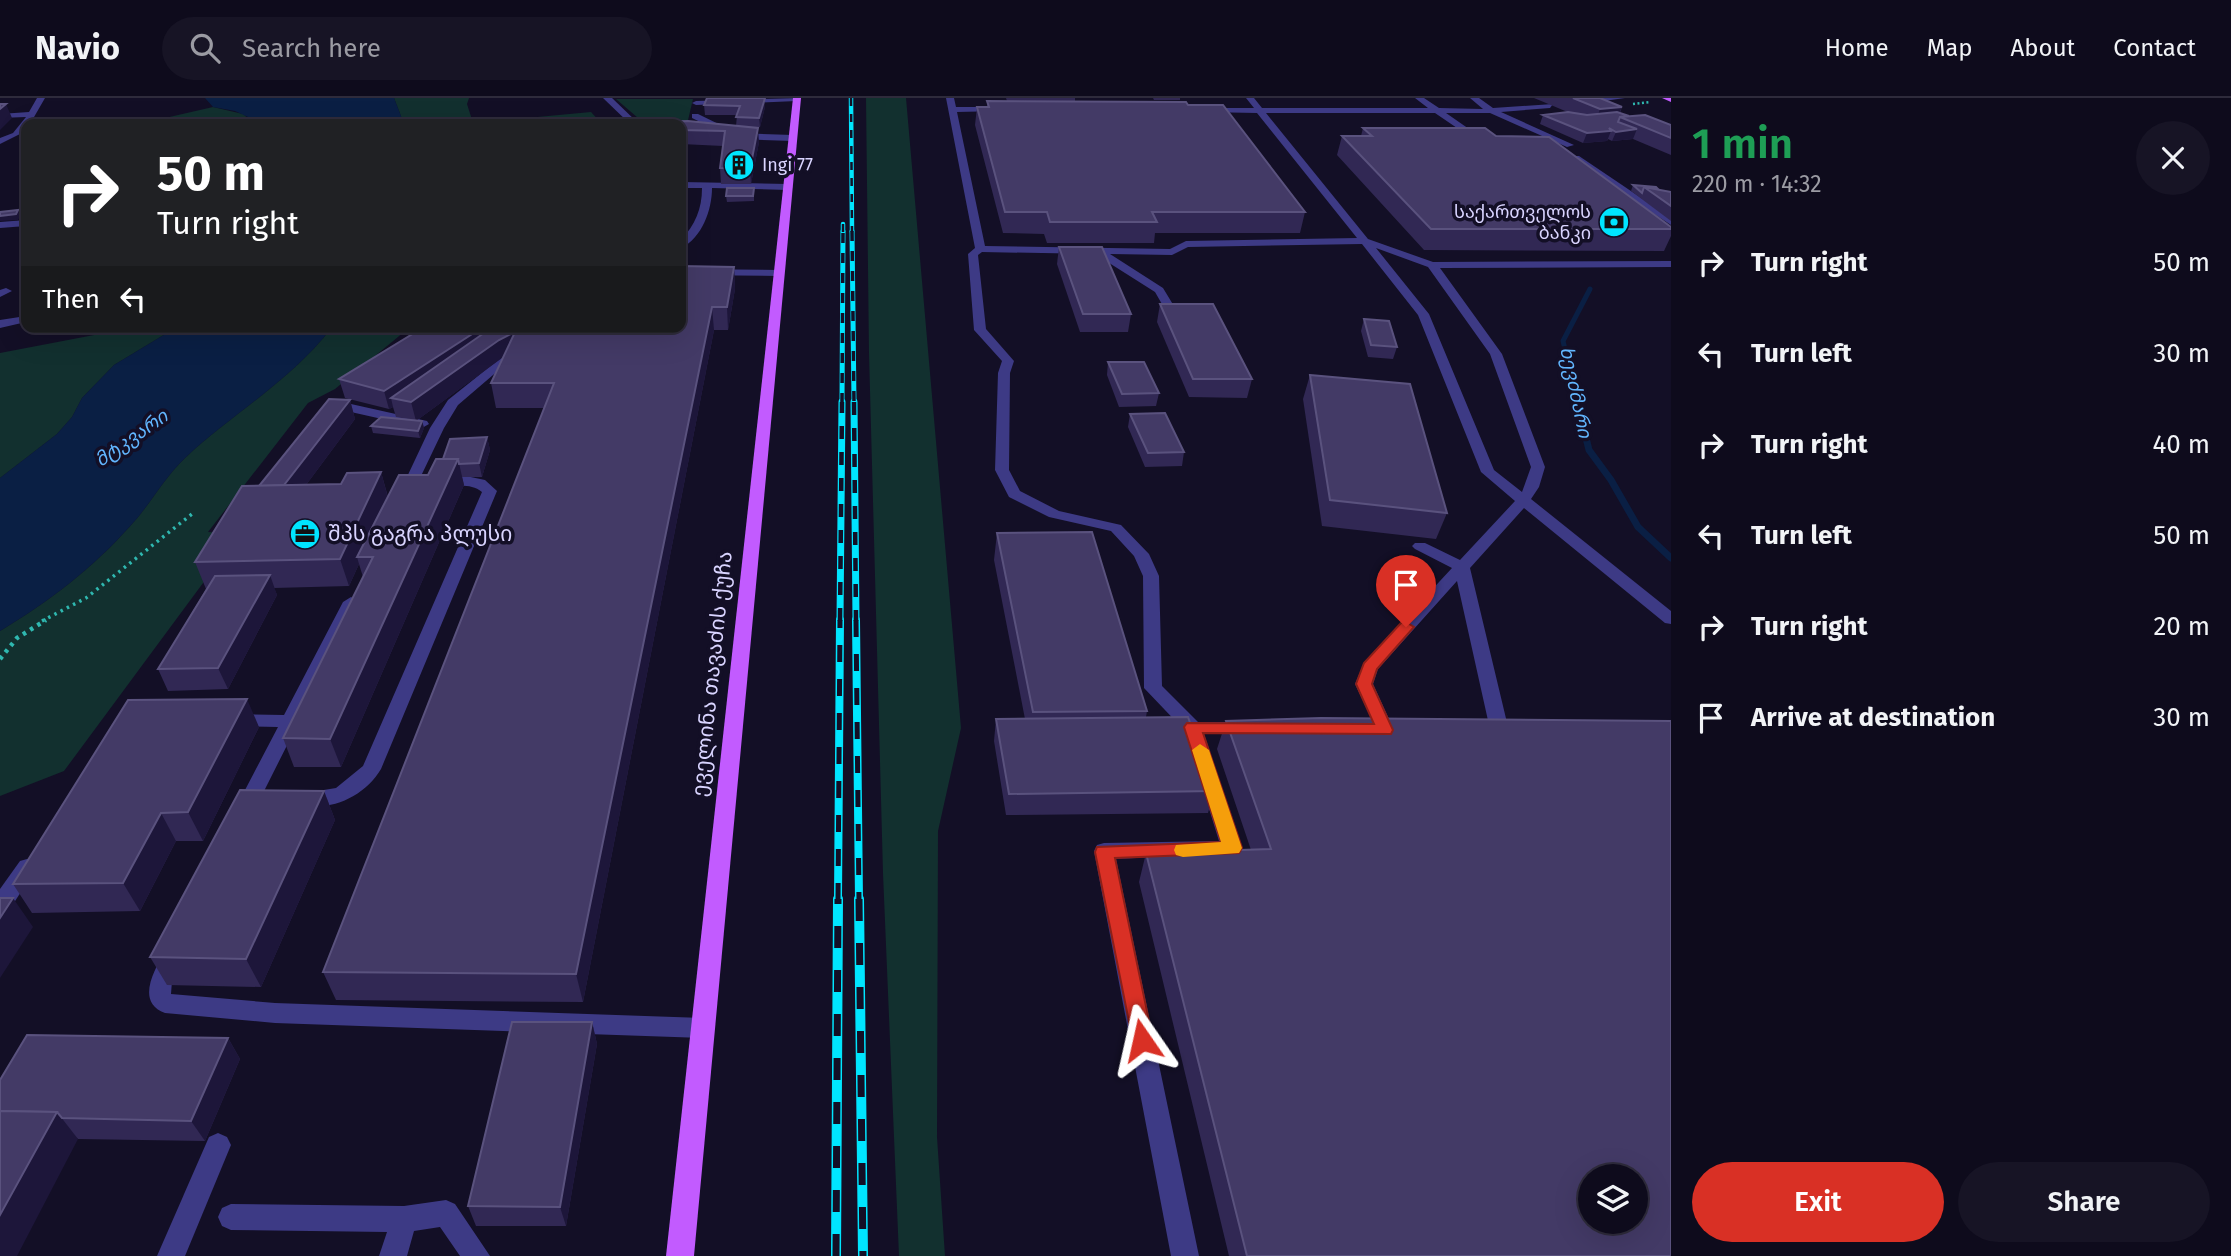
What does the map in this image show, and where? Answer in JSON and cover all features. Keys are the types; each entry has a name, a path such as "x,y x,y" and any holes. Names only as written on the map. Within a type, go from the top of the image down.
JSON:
{"main road":[{"path":"1666,98 1671,100"},
{"name":"ეველინა თავაძის ქუჩა","path":"680,1256 797,99"}],"street":[{"path":"28,119 41,98"},
{"path":"607,98 630,119"},
{"path":"1250,98 1423,314 1488,472 1671,619"},
{"path":"1419,98 1490,147"},
{"path":"1474,98 1492,111 1570,145"},
{"path":"1573,103 1621,98"},
{"path":"696,103 797,99"},
{"path":"980,249 951,104 1018,110"},
{"path":"1196,110 1492,111 1550,106"},
{"path":"0,116 30,114"},
{"path":"695,116 735,136 793,138"},
{"path":"0,141 21,132"},
{"path":"1551,149 1563,149 1671,222"},
{"path":"686,185 788,187"},
{"path":"686,241 695,233 708,202 707,186"},
{"path":"0,225 21,223"},
{"path":"1185,1256 1104,852 1232,848 1193,727 1153,688 1151,576 1141,554 1116,528 1055,514 1014,495 1002,470 1004,373 1008,361 980,330 973,254 980,249 1172,252 1186,244 1365,242 1432,265 1671,264"},
{"path":"1097,251 1159,290 1174,316"},
{"path":"1360,730 1391,730 1364,684 1370,667 1522,502 1532,487 1538,467 1496,354 1432,265"},
{"path":"686,272 779,276"},
{"path":"686,279 779,276"},
{"path":"0,324 21,320"},
{"path":"396,516 436,428 453,403 503,360"},
{"path":"315,420 323,410 342,406 436,428"},
{"path":"250,799 327,799 356,788 371,769 489,491 485,485 470,480 411,482"},
{"path":"1420,547 1462,567"},
{"path":"1462,567 1500,731 1474,731"},
{"path":"238,824 359,588"},
{"path":"220,720 289,721"},
{"path":"1193,727 1268,728"},
{"path":"0,906 38,852"},
{"path":"183,936 159,985 159,997 165,1003 275,1013 703,1028"},
{"path":"172,1256 219,1145"},
{"path":"231,1217 404,1219 446,1213 476,1256"},
{"path":"393,1256 404,1219"}],"path":[{"path":"1634,104 1650,102"},
{"path":"0,659 30,627 84,600 192,514"}],"green space":[{"path":"394,98 469,98 467,104 472,119 402,119"},
{"path":"866,98 906,98 961,728 938,831 937,1137 945,1256 899,1256 883,873 869,353"},
{"path":"616,99 693,99 686,129 686,119 639,119"},
{"path":"213,107 243,114 249,119 161,119"},
{"path":"591,112 597,119 516,119"},
{"path":"105,333 167,333 114,365 82,398 72,417 57,434 0,478 0,353"},
{"path":"327,333 403,333 335,389 308,403 208,532 240,533 64,771 0,796 0,631 53,596 102,555 132,524 185,458 281,380"}],"water":[{"path":"205,98 394,98 402,119 249,119 235,111 213,107"},
{"name":"მტკვარი","path":"167,333 327,333 281,380 185,458 132,524 102,555 53,596 0,631 0,478 57,434 72,417 82,398 114,365"}],"building":[{"path":"707,98 765,98 759,118 736,117 740,106 704,105"},
{"path":"1573,98 1600,98 1622,107 1600,109"},
{"path":"987,101 1186,102 1188,105 1223,105 1305,212 1152,212 1157,222 1050,222 1047,212 1005,212 977,107 989,107"},
{"path":"1568,112 1587,115 1617,112 1629,116 1620,117 1618,122 1637,129 1616,132 1609,128 1611,131 1587,133 1543,115"},
{"path":"1645,115 1671,125 1671,138 1620,117"},
{"path":"686,121 758,128 750,169 720,168 725,131 686,130"},
{"path":"1363,128 1485,128 1496,136 1549,137 1671,229 1431,229 1342,136 1372,136"},
{"path":"1633,185 1656,187 1659,190 1644,187 1642,193"},
{"path":"1644,187 1671,192 1671,206"},
{"path":"727,188 754,188 753,196 726,196"},
{"path":"18,210 16,214 0,216 0,212"},
{"path":"1059,247 1102,247 1131,314 1083,314"},
{"path":"686,266 734,267 727,307 712,307 576,974 323,972 554,383 491,383 515,333 686,333"},
{"path":"1160,304 1213,304 1252,379 1193,379"},
{"path":"1364,319 1389,321 1397,347 1371,345"},
{"path":"414,333 474,333 384,391 339,379"},
{"path":"484,333 513,333 411,402 391,398"},
{"path":"1108,362 1144,362 1159,393 1122,394"},
{"path":"1310,375 1410,384 1447,513 1330,500"},
{"path":"329,399 350,400 284,485 259,486"},
{"path":"1165,413 1184,452 1148,453 1130,414"},
{"path":"381,417 422,421 418,431 371,426"},
{"path":"487,437 479,463 459,464 458,459 443,459 450,439"},
{"path":"436,459 458,459 330,739 283,738 373,557 357,557 399,475 428,475"},
{"path":"381,472 340,559 195,562 242,486 341,484 347,473"},
{"path":"1092,532 1147,711 1033,712 997,533"},
{"path":"270,575 218,668 158,669 215,576"},
{"path":"247,699 188,812 161,813 123,883 13,884 128,700"},
{"path":"1188,717 1214,791 1009,794 996,719"},
{"path":"1321,718 1671,721 1671,1256 1247,1256 1146,853 1271,849 1226,721"},
{"path":"240,790 324,791 246,959 150,957"},
{"path":"0,898 13,898 0,918"},
{"path":"512,1022 592,1022 560,1207 468,1206"},
{"path":"27,1035 228,1038 191,1121 62,1118 57,1112 0,1111 0,1080"},
{"path":"0,1111 57,1112 0,1215"}],"waterway":[{"name":"ხევძმარი","path":"1578,403 1563,341 1590,289"},
{"name":"ხევძმარი","path":"1577,402 1589,450 1611,480 1638,527 1671,558"}],"railway":[{"path":"851,98 852,232"},
{"path":"843,224 843,231"},
{"path":"842,403 843,231"},
{"path":"852,231 854,403"},
{"path":"840,621 842,402"},
{"path":"854,402 856,621"},
{"path":"838,900 840,620"},
{"path":"856,620 859,900"},
{"path":"836,1256 838,899"},
{"path":"859,899 863,1256"}],"slow traffic":[{"path":"1183,850 1232,848 1200,750"}],"place":[{"name":"Ingi 77","path":"739,165"},
{"name":"საქართველოს ბანკი","path":"1614,222"},
{"name":"შპს გაგრა პლუსი","path":"305,534"}],"route":[{"path":"1142,1040 1104,852 1232,848 1193,727 1385,730 1364,684 1370,667 1406,627"}]}
